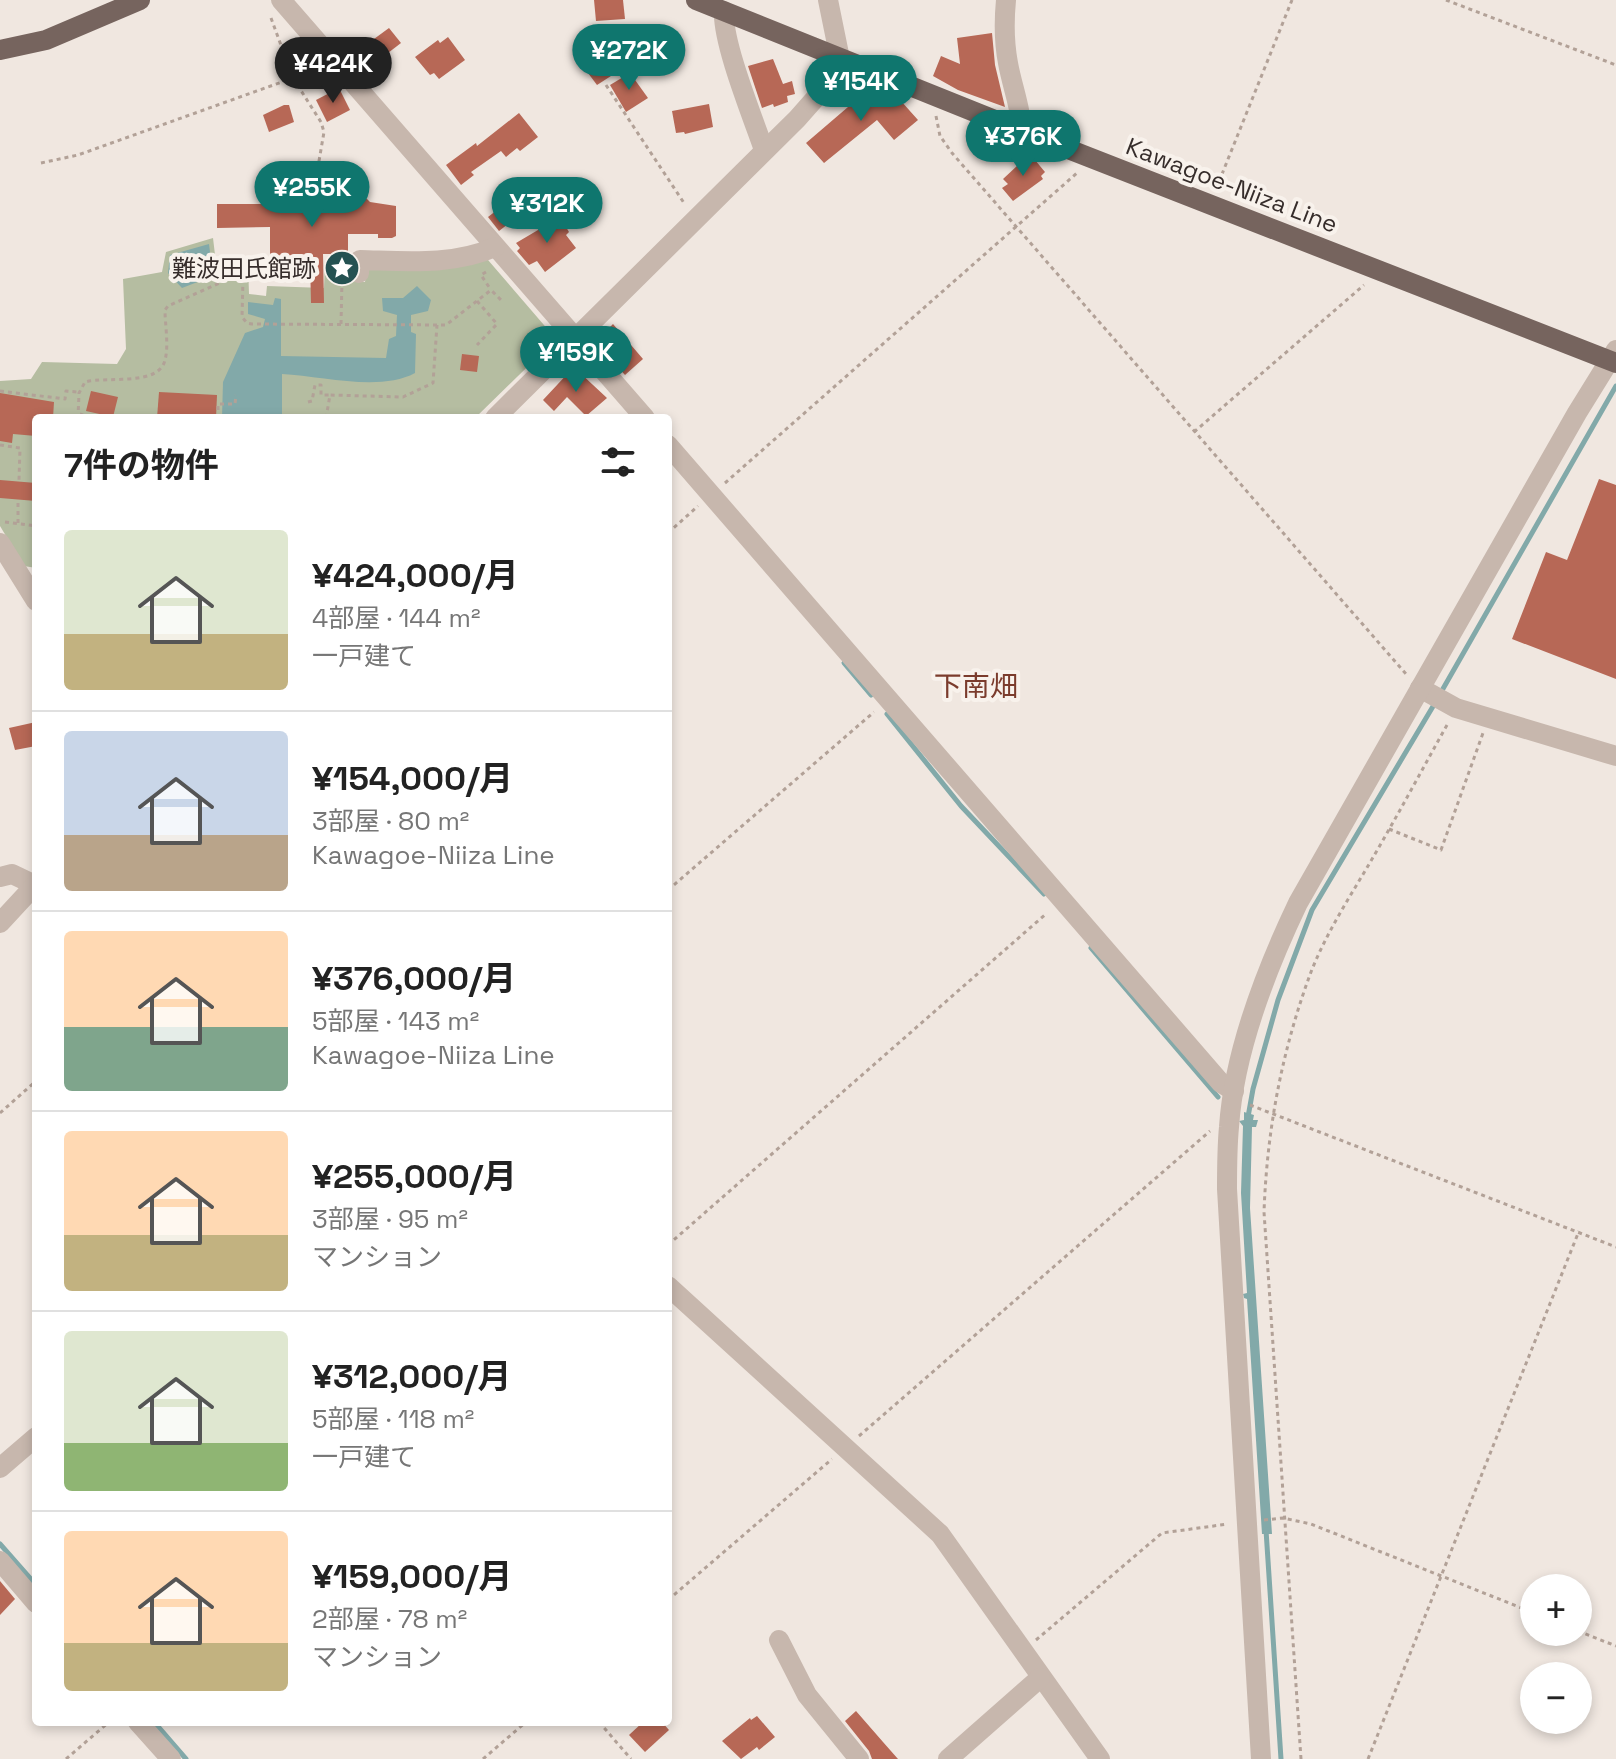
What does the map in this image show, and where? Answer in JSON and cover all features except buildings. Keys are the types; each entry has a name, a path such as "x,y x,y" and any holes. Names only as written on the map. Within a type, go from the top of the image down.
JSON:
{"main road":[{"path":"0,50 46,40 140,0"},
{"name":"Kawagoe-Niiza Line","path":"696,0 935,97 1614,359"}],"street":[{"path":"499,414 827,85 840,59 828,0"},
{"path":"1006,0 1004,30 1008,63 1021,113 1022,131"},
{"path":"274,5 475,220 495,247 642,414"},
{"path":"724,11 726,34 764,150"},
{"path":"359,273 360,260 419,261 475,256 495,247"},
{"path":"1261,1759 1227,1189 1233,1095 1253,1019 1283,934 1577,413 1614,359"},
{"path":"672,450 1233,1095"},
{"path":"0,543 32,595"},
{"path":"1423,690 1452,706 1616,756"},
{"path":"0,877 12,874 32,883"},
{"path":"0,923 32,887"},
{"path":"672,1290 940,1534 1100,1759"},
{"path":"0,1468 32,1440"},
{"path":"0,1561 32,1598"},
{"path":"779,1640 807,1695 859,1759"},
{"path":"948,1759 1040,1678"},
{"path":"142,1726 171,1759"}],"path":[{"path":"1210,204 1292,0"},
{"path":"1446,0 1616,65"},
{"path":"274,5 293,78 324,132 316,221"},
{"path":"41,163 78,155 293,78"},
{"path":"606,85 695,219"},
{"path":"935,97 940,136 952,153 1423,690"},
{"path":"672,529 1017,228 1080,170 1089,157"},
{"path":"1194,432 1380,271"},
{"path":"78,414 79,393 85,382 142,378 161,369 165,361 165,310 224,281 225,277 243,279 244,320 247,323 446,325 491,290 502,301"},
{"path":"341,294 341,324"},
{"path":"477,301 497,324 477,345"},
{"path":"308,402 312,401 315,385 321,385 321,395 403,397 433,383 437,325"},
{"path":"0,391 65,399 66,391 79,393"},
{"path":"218,414 218,404 235,404 236,395"},
{"path":"327,414 330,395"},
{"path":"0,445 20,448 19,480"},
{"path":"18,500 18,523"},
{"path":"5,522 32,525"},
{"path":"672,887 888,699"},
{"path":"1301,1759 1264,1212 1272,1113 1312,970 1332,927 1389,829 1452,706"},
{"path":"1389,829 1441,850 1489,718"},
{"path":"672,1242 1063,900"},
{"path":"0,1113 32,1085"},
{"path":"1233,1095 1616,1247"},
{"path":"672,1597 1217,1125 1229,1126"},
{"path":"1368,1759 1579,1231"},
{"path":"1283,1518 1311,1524 1520,1607"},
{"path":"1022,1652 1162,1533 1247,1522"},
{"path":"1592,1637 1616,1646"},
{"path":"66,1759 104,1726"},
{"path":"483,1759 521,1726"},
{"path":"602,1726 631,1759"}],"green space":[{"path":"213,238 216,263 248,263 249,294 266,296 267,286 324,288 325,262 350,262 350,281 365,282 366,272 371,266 488,260 556,339 479,414 32,414 32,567 24,566 0,526 0,381 31,379 42,362 117,364 126,349 123,279 162,272 166,252"}],"water":[{"path":"209,244 213,276 182,288 168,273 170,255"},
{"path":"417,286 431,300 428,311 411,315 411,332 416,334 415,373 401,379 368,382 282,374 282,414 222,414 223,382 245,333 263,327 265,319 248,314 248,302 273,305 275,298 281,299 281,356 386,358 389,339 396,336 397,315 383,311 382,298 403,298"},
{"path":"1244,1112 1254,1115 1253,1120 1258,1120 1256,1127 1252,1127 1250,1208 1272,1534 1262,1534 1247,1299 1243,1294 1247,1293 1241,1193 1243,1126 1239,1121 1244,1120"}],"waterway":[{"path":"1440,694 1616,386"},
{"path":"844,663 871,695"},
{"path":"1248,1117 1278,1000 1312,910 1435,703"},
{"path":"887,714 961,806 1044,894"},
{"path":"1091,948 1218,1097"},
{"path":"1266,1530 1281,1759"},
{"path":"0,1544 32,1580"},
{"path":"157,1726 186,1759"}],"place":[{"name":"難波田氏館跡","path":"342,268"}],"district":[{"name":"下南畑","path":"976,686"}]}
